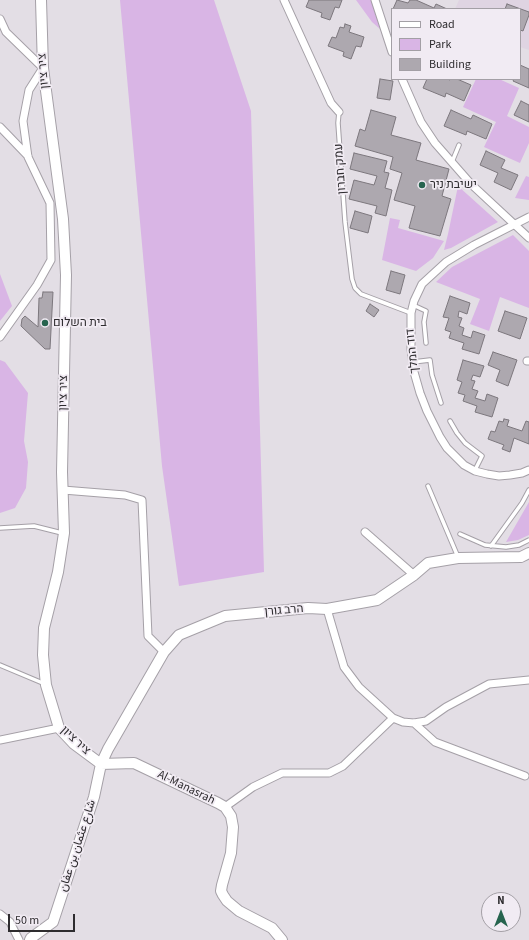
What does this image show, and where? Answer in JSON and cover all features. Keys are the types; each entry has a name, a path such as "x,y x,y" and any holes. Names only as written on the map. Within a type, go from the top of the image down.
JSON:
{"street":[{"name":"ציר ציון","path":"40,0 43,68 63,219 66,275 63,490 64,533 58,572 44,628 43,655 46,685 59,728 74,744 101,764"},
{"name":"עמק חברון","path":"284,0 331,103 339,112"},
{"path":"375,0 389,36 391,47"},
{"path":"0,19 6,32 43,68 29,90 24,121 28,156 50,203 51,260 37,285 0,337"},
{"path":"402,80 421,122 435,143 471,184 529,238"},
{"path":"0,127 28,156"},
{"name":"דוד המלך","path":"529,218 474,245 446,262 422,284 412,306 411,314 411,349 420,393 426,411 440,438 464,465 475,471 499,476 522,473 529,470"},
{"path":"63,490 125,495 142,500 148,636 164,652"},
{"path":"365,532 414,575"},
{"name":"הרב גורן","path":"101,764 108,749 164,652 179,635 225,616 308,608 327,609 377,600 414,575 428,563 458,558 521,557 529,553"},
{"path":"327,609 344,667 359,687 393,718 403,722 414,724 426,721 446,707 489,684 529,680"},
{"path":"225,808 253,787 282,773 330,773 343,766 393,718"},
{"path":"414,724 435,742 525,776"},
{"path":"0,740 59,728"},
{"name":"Al-Manasrah","path":"101,764 134,762 218,803 225,808 231,816 233,826 231,853 222,885 222,895 239,910 272,928 282,940"},
{"name":"شارع عثمان بن عفان","path":"28,939 53,922 94,797 101,764"},
{"path":"0,914 10,922 19,940"}],"lane":[{"name":"עמק חברון","path":"339,112 338,123 345,222 352,279 355,288 361,294 411,314"},
{"path":"452,162 459,145"},
{"path":"412,306 426,310 424,322 426,343"},
{"path":"413,362 430,360 432,375 441,403"},
{"path":"450,421 457,434 465,443 482,456 475,471"},
{"path":"428,486 458,558"},
{"path":"491,546 522,503 529,490"},
{"path":"0,528 34,526 64,533"},
{"path":"460,534 476,542 491,546 506,547 519,545 529,540"},
{"path":"0,665 46,685"}],"shaded area":[{"path":"459,0 529,0 529,50 521,47 521,8 455,8"}],"green space":[{"path":"120,0 214,0 251,111 264,572 179,586 162,466"},
{"path":"356,0 371,0 380,29 372,22"},
{"path":"476,80 501,80 519,88 507,116 529,127 529,143 520,163 484,147 496,122 463,107"},
{"path":"526,176 529,177 529,200 515,198"},
{"path":"458,186 498,222 451,248 444,250 448,234"},
{"path":"390,218 400,220 398,228 444,241 433,258 416,271 382,260"},
{"path":"513,235 529,251 529,308 500,297 489,331 470,324 480,299 436,282 452,267"},
{"path":"0,274 12,306 0,321"},
{"path":"0,360 5,362 28,393 24,441 28,462 26,488 15,508 0,513"},
{"path":"529,502 529,535 518,540 506,542"}],"building":[{"path":"309,0 342,0 339,8 335,7 330,20 321,17 322,13 306,7"},
{"path":"397,0 408,3 410,0 416,0 434,8 393,8"},
{"path":"436,4 445,8 434,8"},
{"path":"507,4 518,8 505,8"},
{"path":"521,9 529,12 523,31 521,30"},
{"path":"345,24 351,26 349,32 364,37 361,47 356,46 351,59 343,56 344,52 328,46 332,37 336,38 340,27 344,28"},
{"path":"521,65 529,69 529,88 513,81 521,80"},
{"path":"380,79 393,81 390,100 377,98"},
{"path":"427,80 459,80 471,85 464,101 446,93 445,97 423,88"},
{"path":"521,101 529,105 529,122 514,115"},
{"name":"ישיבת ניר","path":"371,110 396,117 391,135 421,143 416,160 449,169 442,196 451,199 440,236 409,228 415,206 394,200 402,173 390,169 393,157 355,146 360,129 365,131"},
{"path":"451,110 471,119 473,115 492,124 486,139 467,131 466,135 444,126"},
{"path":"486,151 505,160 501,168 518,175 511,190 494,182 498,173 480,165"},
{"path":"354,153 387,161 384,172 389,173 385,188 392,190 386,216 375,213 377,206 349,199 354,180 374,185 377,176 350,169"},
{"path":"355,211 372,216 368,233 350,228"},
{"path":"391,271 405,275 400,294 386,290"},
{"name":"בית השלום","path":"43,292 53,292 50,349 45,349 21,326 22,319 25,316 38,327 39,298 42,298"},
{"path":"450,296 470,303 467,314 459,311 458,317 462,318 459,326 464,328 462,335 471,338 473,331 485,335 479,354 462,349 464,343 449,338 451,332 445,330 449,318 443,317"},
{"path":"370,304 379,310 374,317 366,311"},
{"path":"505,311 527,318 520,339 498,331"},
{"path":"493,352 517,360 508,386 496,381 500,370 488,365"},
{"path":"463,360 484,366 480,377 473,375 471,380 475,381 472,389 478,391 475,398 485,401 487,394 498,398 492,417 475,412 477,406 463,401 465,395 458,393 462,382 457,380"},
{"path":"504,419 509,420 507,426 522,431 526,421 529,422 529,444 514,438 510,452 502,449 504,445 488,439 491,431 495,432 499,421 503,422"}],"place":[{"name":"ישיבת ניר","path":"422,185"},
{"name":"בית השלום","path":"45,323"}]}
